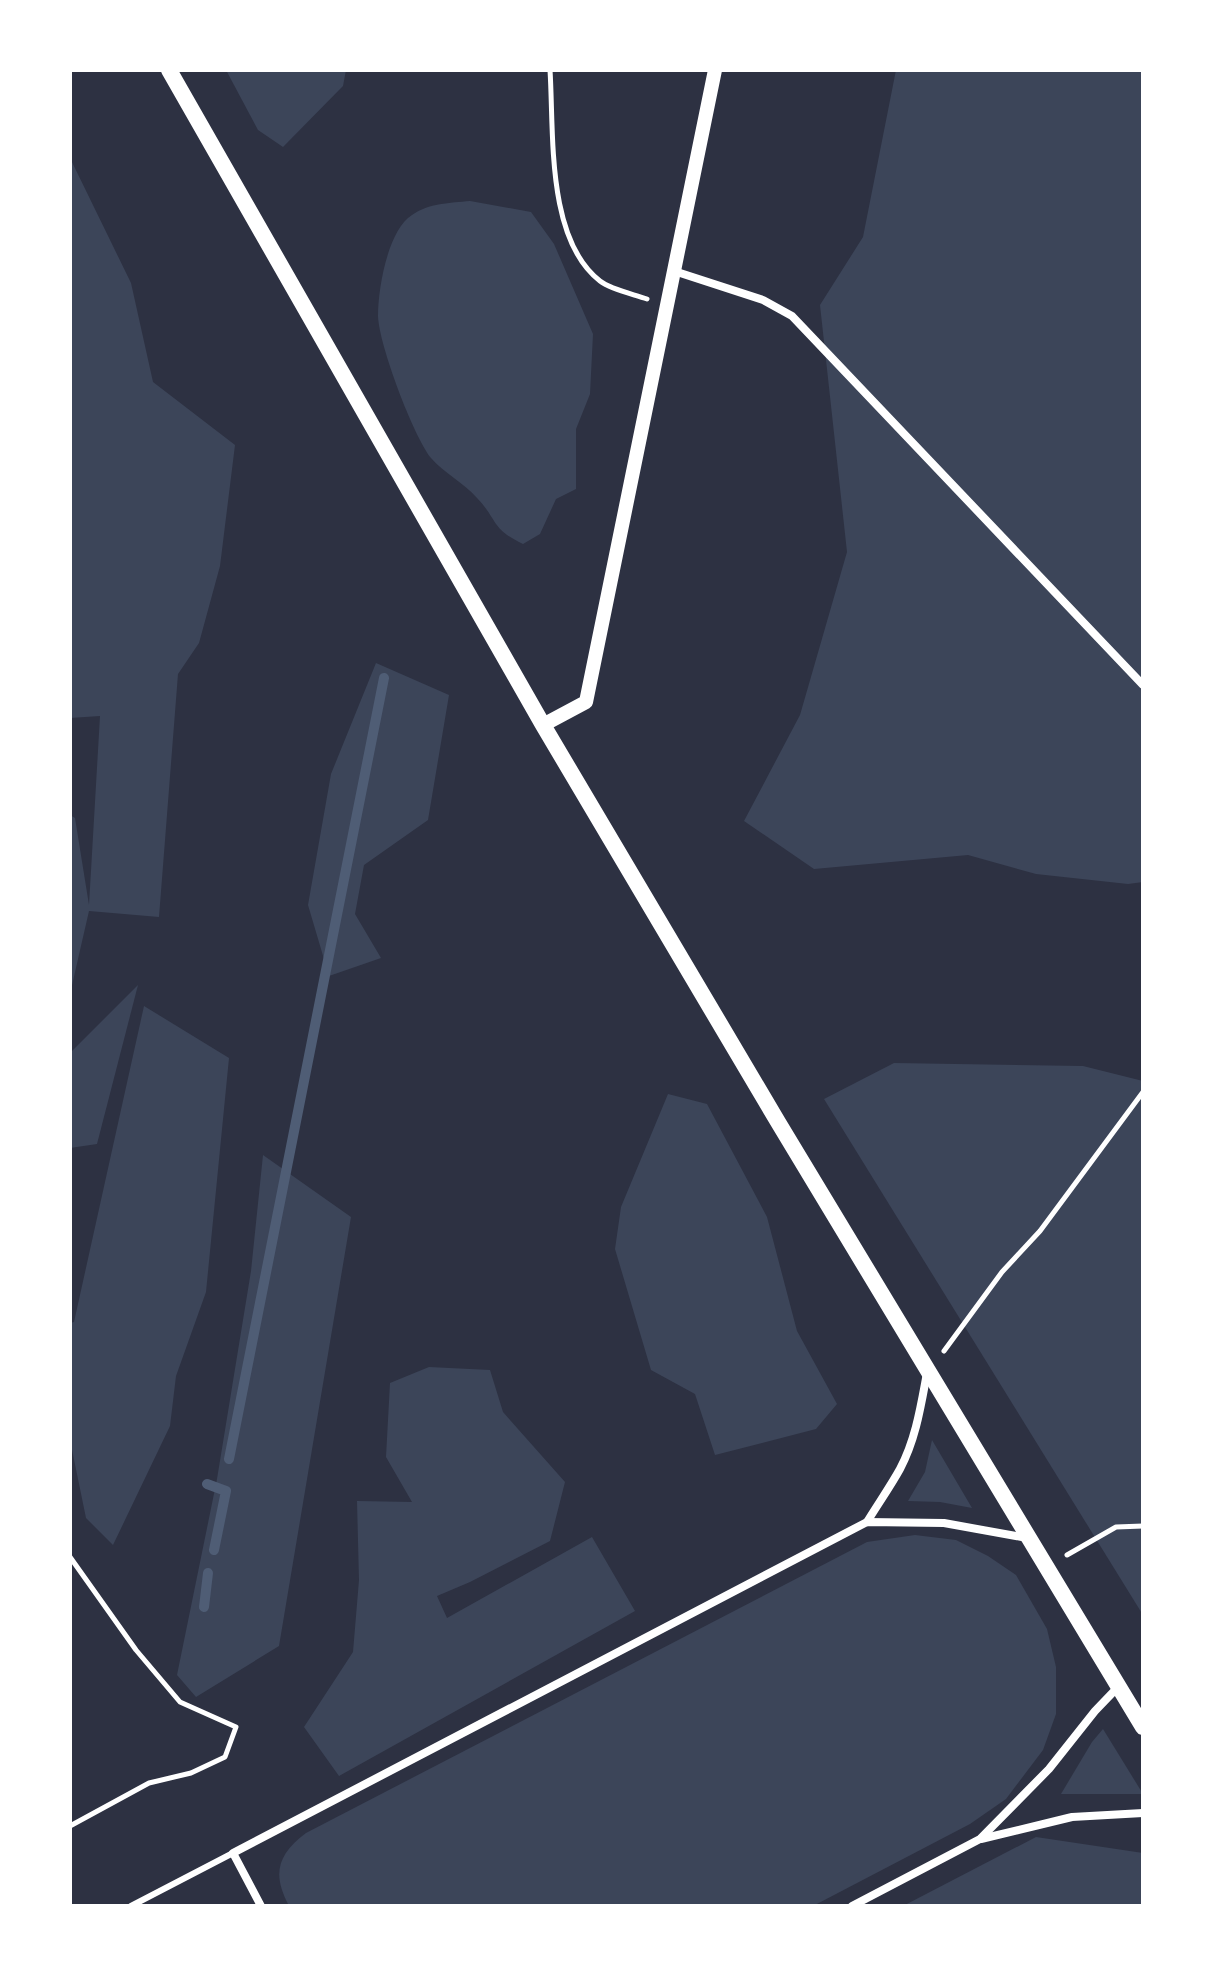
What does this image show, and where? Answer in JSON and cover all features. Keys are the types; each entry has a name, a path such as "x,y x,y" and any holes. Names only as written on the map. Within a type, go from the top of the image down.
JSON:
{"main road":[{"path":"169,70 543,725 770,1109 1143,1727"}],"street":[{"path":"543,725 586,702 715,70"},
{"path":"674,271 763,300 792,316 1143,685"},
{"path":"867,1522 908,1450 918,1420 928,1370"},
{"path":"261,1906 233,1853 867,1522 944,1523 1028,1538"},
{"path":"980,1839 1049,1769 1119,1686"},
{"path":"852,1906 980,1839 1072,1817 1143,1813"}],"lane":[{"path":"131,1906 233,1853"}],"path":[{"path":"550,70 558,198 575,253 602,283 667,306"},
{"path":"928,1370 1002,1272 1040,1231 1143,1092"},
{"path":"1045,1567 1116,1527 1143,1526"},
{"path":"70,1557 136,1650 180,1702 236,1727 225,1757 191,1773 149,1783 70,1826"}],"shaded area":[{"path":"226,70 346,70 343,86 283,147 258,130"},
{"path":"896,70 1143,70 1143,882 1128,884 1036,874 968,855 814,869 744,821 800,715 847,552 820,305 863,237"},
{"path":"70,158 131,283 153,382 235,445 220,566 199,643 178,674 159,917 89,911 70,994 70,815 75,818 89,905 100,716 70,718"},
{"path":"470,201 531,212 554,244 593,334 590,394 576,429 576,489 556,499 540,534 523,544 500,529 472,493 431,458 390,368 380,329 378,304 382,276 391,246 404,222 425,208"},
{"path":"376,663 449,695 428,820 364,865 355,914 381,958 329,976 308,905 331,774"},
{"path":"138,985 97,1144 70,1148 70,1053"},
{"path":"144,1006 229,1058 206,1292 176,1376 170,1426 113,1545 86,1518 70,1440 70,1323 74,1322"},
{"path":"894,1063 1083,1066 1143,1081 1143,1615 824,1099"},
{"path":"668,1094 707,1104 767,1217 797,1331 837,1404 816,1429 715,1455 695,1394 651,1370 615,1249 621,1207"},
{"path":"263,1155 351,1217 279,1646 196,1697 177,1675 217,1479 251,1271"},
{"path":"429,1367 490,1370 503,1412 565,1482 550,1541 437,1596 447,1618 592,1537 635,1611 339,1776 304,1727 353,1652 359,1580 357,1501 412,1502 386,1457 390,1383"},
{"path":"932,1440 972,1508 940,1502 908,1501 925,1472"},
{"path":"915,1535 956,1540 1016,1575 1047,1629 1056,1667 1056,1714 1043,1750 1006,1799 970,1824 813,1906 289,1906 280,1884 280,1866 289,1849 306,1833 867,1542"},
{"path":"1103,1729 1143,1794 1061,1794 1092,1742"},
{"path":"1036,1837 1143,1853 1143,1906 903,1906"}],"waterway":[{"path":"229,1459 384,678"},
{"path":"207,1484 226,1491 214,1550"},
{"path":"204,1607 208,1573"}]}
